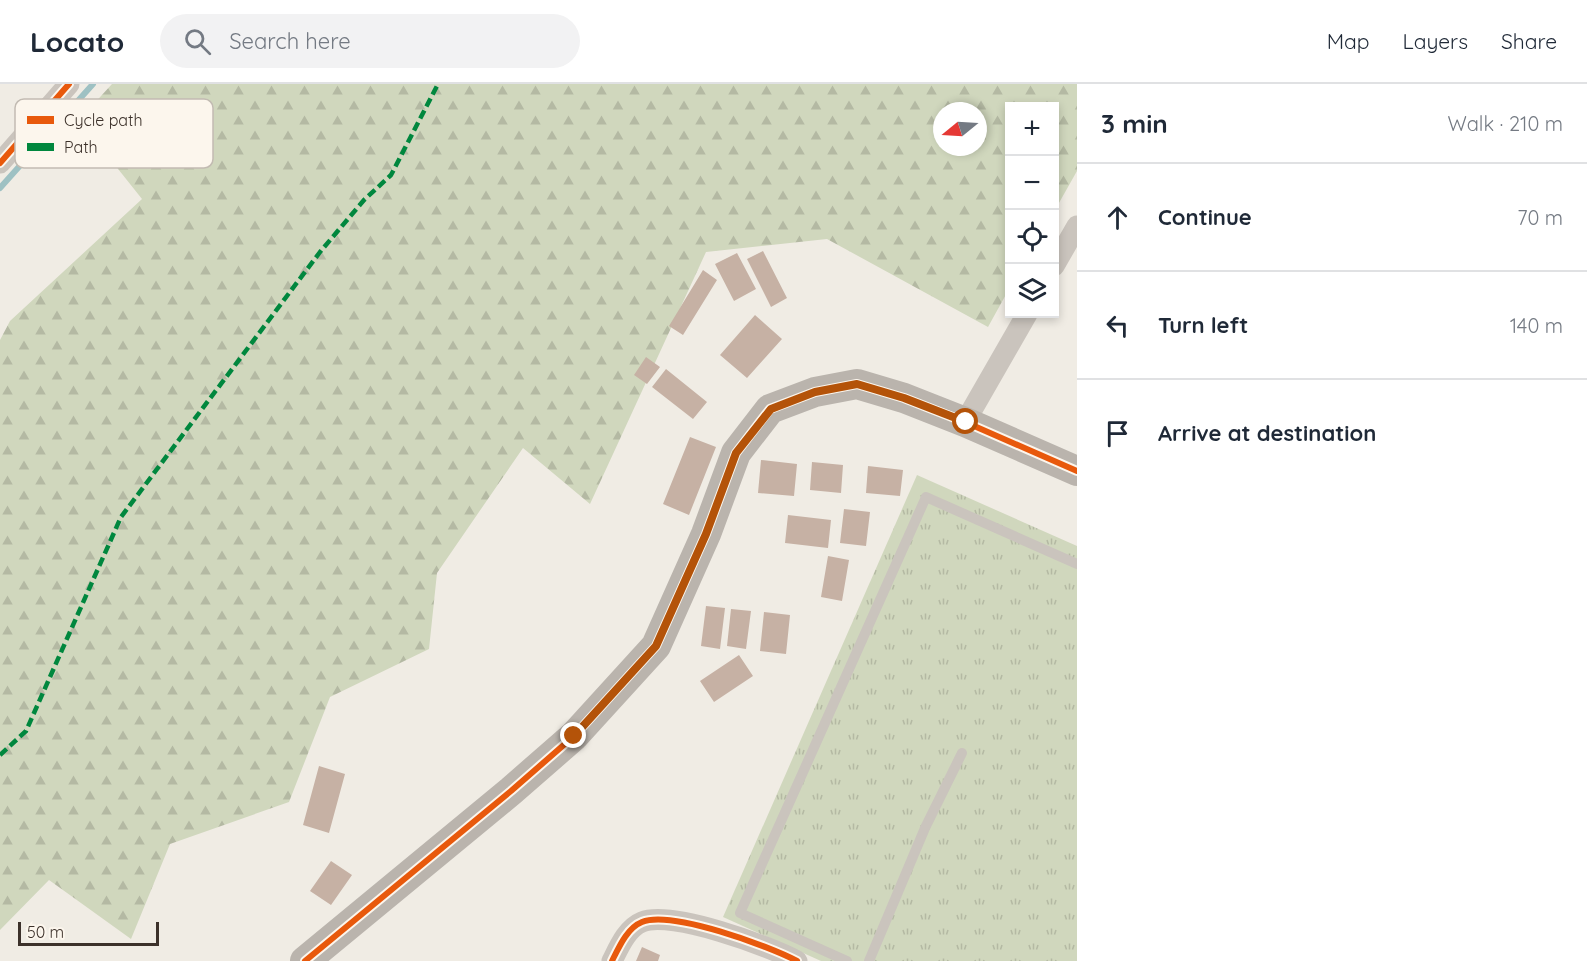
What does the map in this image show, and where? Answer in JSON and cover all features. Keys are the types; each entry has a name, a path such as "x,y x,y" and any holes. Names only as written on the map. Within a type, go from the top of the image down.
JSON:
{"street":[{"path":"56,99 69,84"},
{"path":"0,163 15,146"},
{"path":"1055,264 1077,226"},
{"path":"966,422 1025,318"},
{"path":"305,961 574,736 656,646 706,534 736,453 771,409 815,392 857,384 904,398 966,422 1077,471"},
{"path":"612,961 632,927 653,918 721,930 797,961"}],"lane":[{"path":"847,961 740,913 926,497 1077,564"},
{"path":"868,961 925,828 962,753"}],"green space":[{"path":"112,84 1077,84 1077,171 1059,203 1059,102 1005,102 1005,296 988,327 827,239 706,252 590,504 523,448 437,573 429,649 330,697 289,802 170,844 131,939 49,880 0,930 0,340 10,321 142,199 117,168 213,168 213,99 98,99"},
{"path":"917,475 1077,546 1077,961 821,961 723,917"}],"building":[{"path":"763,251 787,298 771,307 747,259"},
{"path":"737,253 756,289 734,301 715,264"},
{"path":"703,270 717,280 683,335 669,326"},
{"path":"755,315 782,339 747,378 720,355"},
{"path":"646,357 660,367 647,384 634,375"},
{"path":"666,369 707,402 693,419 652,387"},
{"path":"690,437 716,447 689,515 663,504"},
{"path":"761,460 797,464 794,496 758,493"},
{"path":"812,462 843,465 841,493 810,490"},
{"path":"868,466 903,470 900,496 866,493"},
{"path":"844,509 870,512 866,546 840,543"},
{"path":"788,515 831,520 828,548 785,543"},
{"path":"828,556 849,560 842,601 821,597"},
{"path":"706,606 725,608 720,649 701,646"},
{"path":"731,609 751,611 746,649 727,646"},
{"path":"764,612 790,615 786,654 760,651"},
{"path":"739,655 753,676 714,702 700,681"},
{"path":"319,766 345,774 329,833 303,825"},
{"path":"331,861 352,875 331,905 310,891"},
{"path":"642,947 660,955 658,961 636,961"}],"waterway":[{"path":"80,99 93,84"},
{"path":"0,188 18,168"}],"marked path":[{"path":"0,755 26,731 121,517 320,252 364,200 391,175 438,84"}],"cycle path":[{"path":"56,99 69,84"},
{"path":"0,163 15,146"},
{"path":"305,961 574,736 656,646 706,534 736,453 770,409 815,392 857,384 904,398 965,422 1077,471"},
{"path":"612,961 624,938 632,929 642,922 656,920 675,921 720,931 797,961"}],"route":[{"path":"574,736 656,646 706,534 736,453 771,409 815,392 857,384 904,398 966,422"}]}
